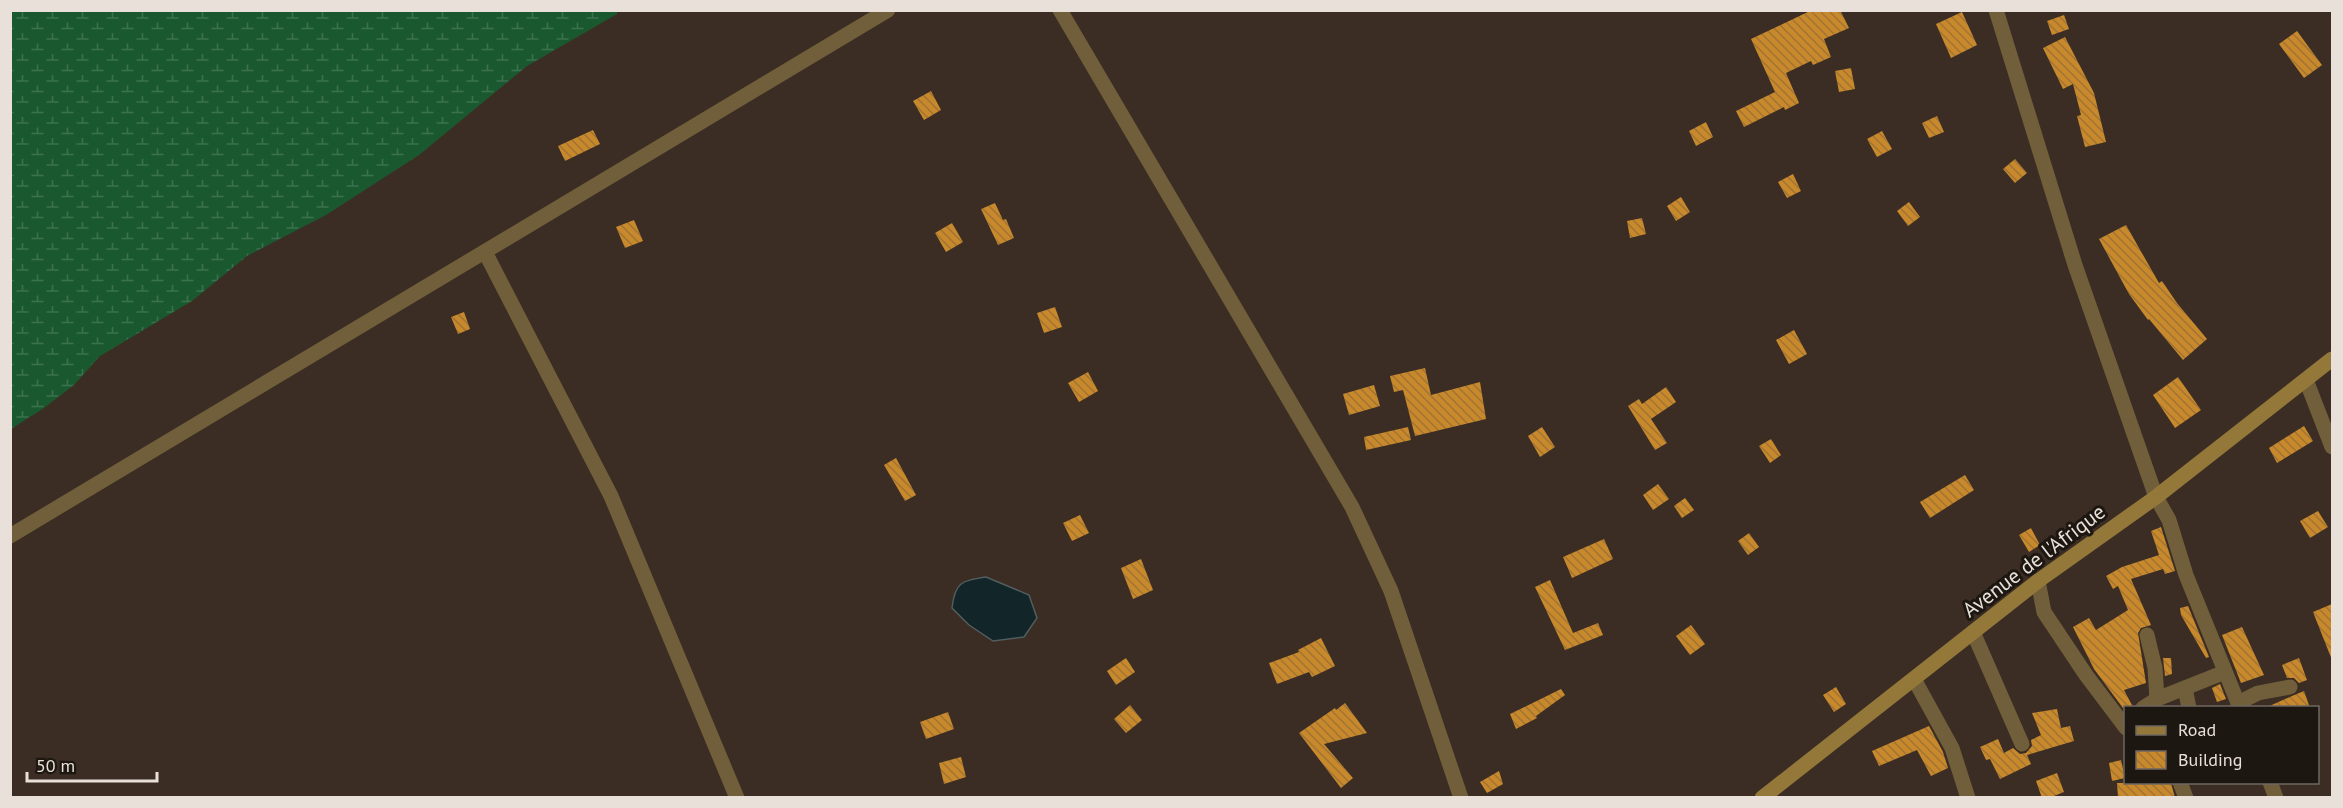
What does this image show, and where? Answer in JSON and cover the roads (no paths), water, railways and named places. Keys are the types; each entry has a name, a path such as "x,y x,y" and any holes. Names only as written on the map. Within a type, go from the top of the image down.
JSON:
{"main road":[{"name":"Avenue de l'Afrique","path":"1762,798 2038,580 2156,497 2332,359"}],"street":[{"path":"10,536 888,10"},
{"path":"1060,10 1352,507 1391,591 1461,798"},
{"path":"1996,10 2075,265 2156,497 2169,520 2186,575 2239,705 2258,693 2290,687"},
{"path":"485,252 611,496 737,798"},
{"path":"2306,380 2332,447"},
{"path":"2038,580 2044,612 2123,722"},
{"path":"1973,632 2022,744"},
{"path":"2146,635 2156,668 2157,699"},
{"path":"2146,706 2157,699 2225,672"},
{"path":"1914,679 1952,748 1968,798"},
{"path":"2185,688 2189,706"},
{"path":"2180,784 2186,798"},
{"path":"2270,784 2276,798"}],"water":[{"path":"986,577 1029,595 1037,618 1024,637 993,641 969,625 952,608 955,593 961,584"}]}
